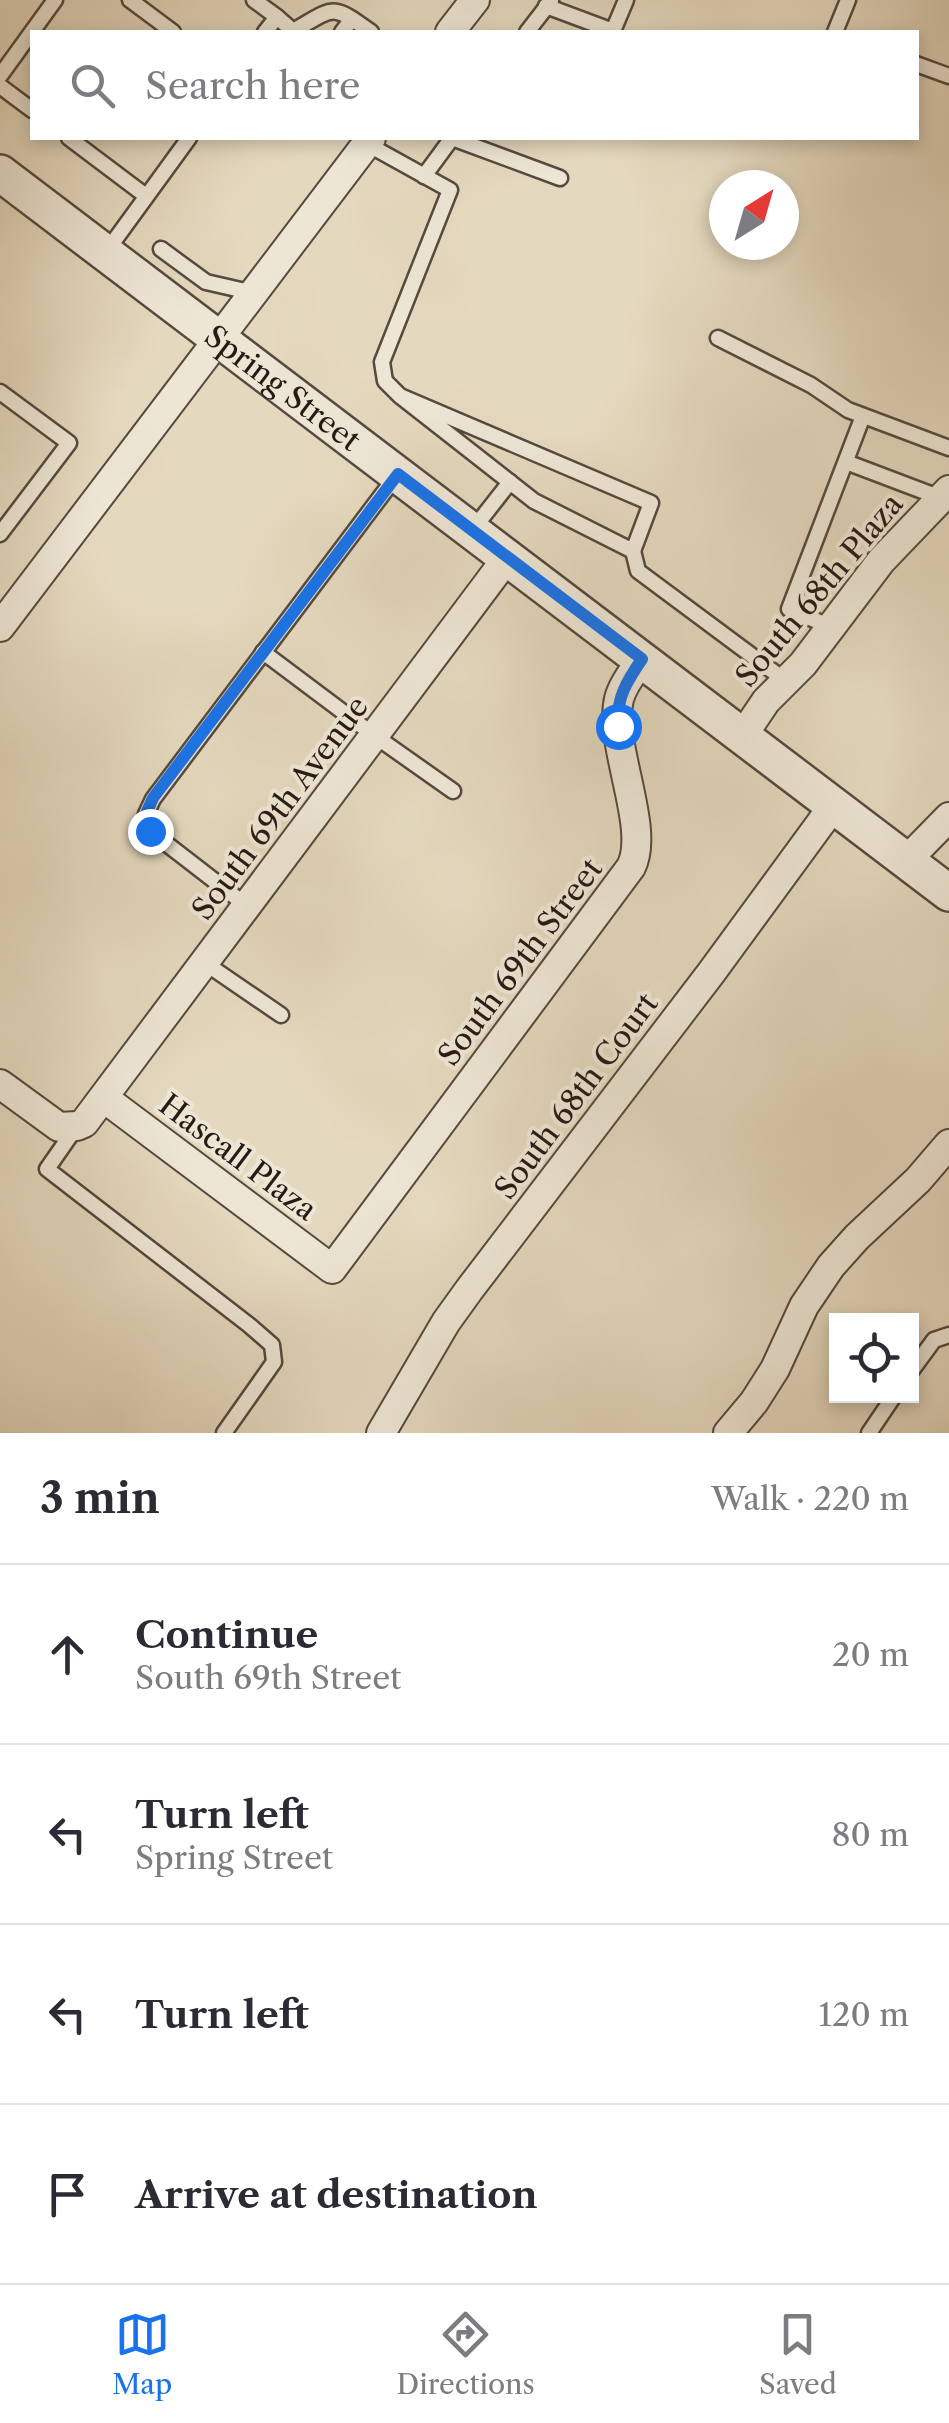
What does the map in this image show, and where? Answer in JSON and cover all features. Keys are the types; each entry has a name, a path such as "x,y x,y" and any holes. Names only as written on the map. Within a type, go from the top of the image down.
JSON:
{"street":[{"path":"452,30 475,0"},
{"path":"0,627 369,141"},
{"name":"Spring Street","path":"0,173 949,893"},
{"name":"South 68th Plaza","path":"743,735 766,700 803,664 881,562 945,494"},
{"name":"South 69th Avenue","path":"77,1126 104,1098 508,558"},
{"name":"South 69th Street","path":"332,1269 634,860 636,840 618,706 626,683 642,659"},
{"name":"South 68th Court","path":"381,1433 469,1290 834,805"},
{"path":"906,861 949,816"},
{"path":"0,1084 59,1127 77,1126"},
{"name":"Hascall Plaza","path":"104,1098 332,1269"},
{"path":"728,1433 775,1369 804,1306 830,1266 949,1144"}],"lane":[{"path":"33,30 55,0"},
{"path":"130,0 170,30"},
{"path":"254,0 292,30"},
{"path":"613,30 626,0"},
{"path":"834,30 848,0"},
{"path":"529,30 549,3 611,30"},
{"path":"295,30 330,10 341,11 368,30"},
{"path":"267,30 276,17"},
{"path":"343,30 352,18"},
{"path":"0,76 30,35"},
{"path":"919,65 949,76"},
{"path":"0,86 30,108"},
{"path":"72,140 146,196"},
{"path":"105,252 188,140"},
{"path":"424,176 451,140"},
{"path":"457,140 560,178"},
{"path":"369,141 450,190 382,362 385,381 534,501 633,551"},
{"path":"161,249 206,282 254,293"},
{"path":"718,338 811,385 848,410 949,448"},
{"path":"0,392 69,443 0,534"},
{"path":"400,396 651,503 633,551 638,571 786,681"},
{"path":"832,626 789,609 864,416"},
{"path":"846,462 945,494"},
{"path":"247,906 150,831 146,814 153,798 398,474"},
{"path":"472,531 510,482"},
{"path":"264,652 452,790"},
{"path":"205,963 280,1015"},
{"path":"77,1126 46,1169 272,1345 274,1362 224,1433"},
{"path":"919,1360 934,1340 949,1336"},
{"path":"870,1433 889,1403"}],"route":[{"path":"150,831 146,814 153,798 398,474 642,659 619,700 618,726"}]}
